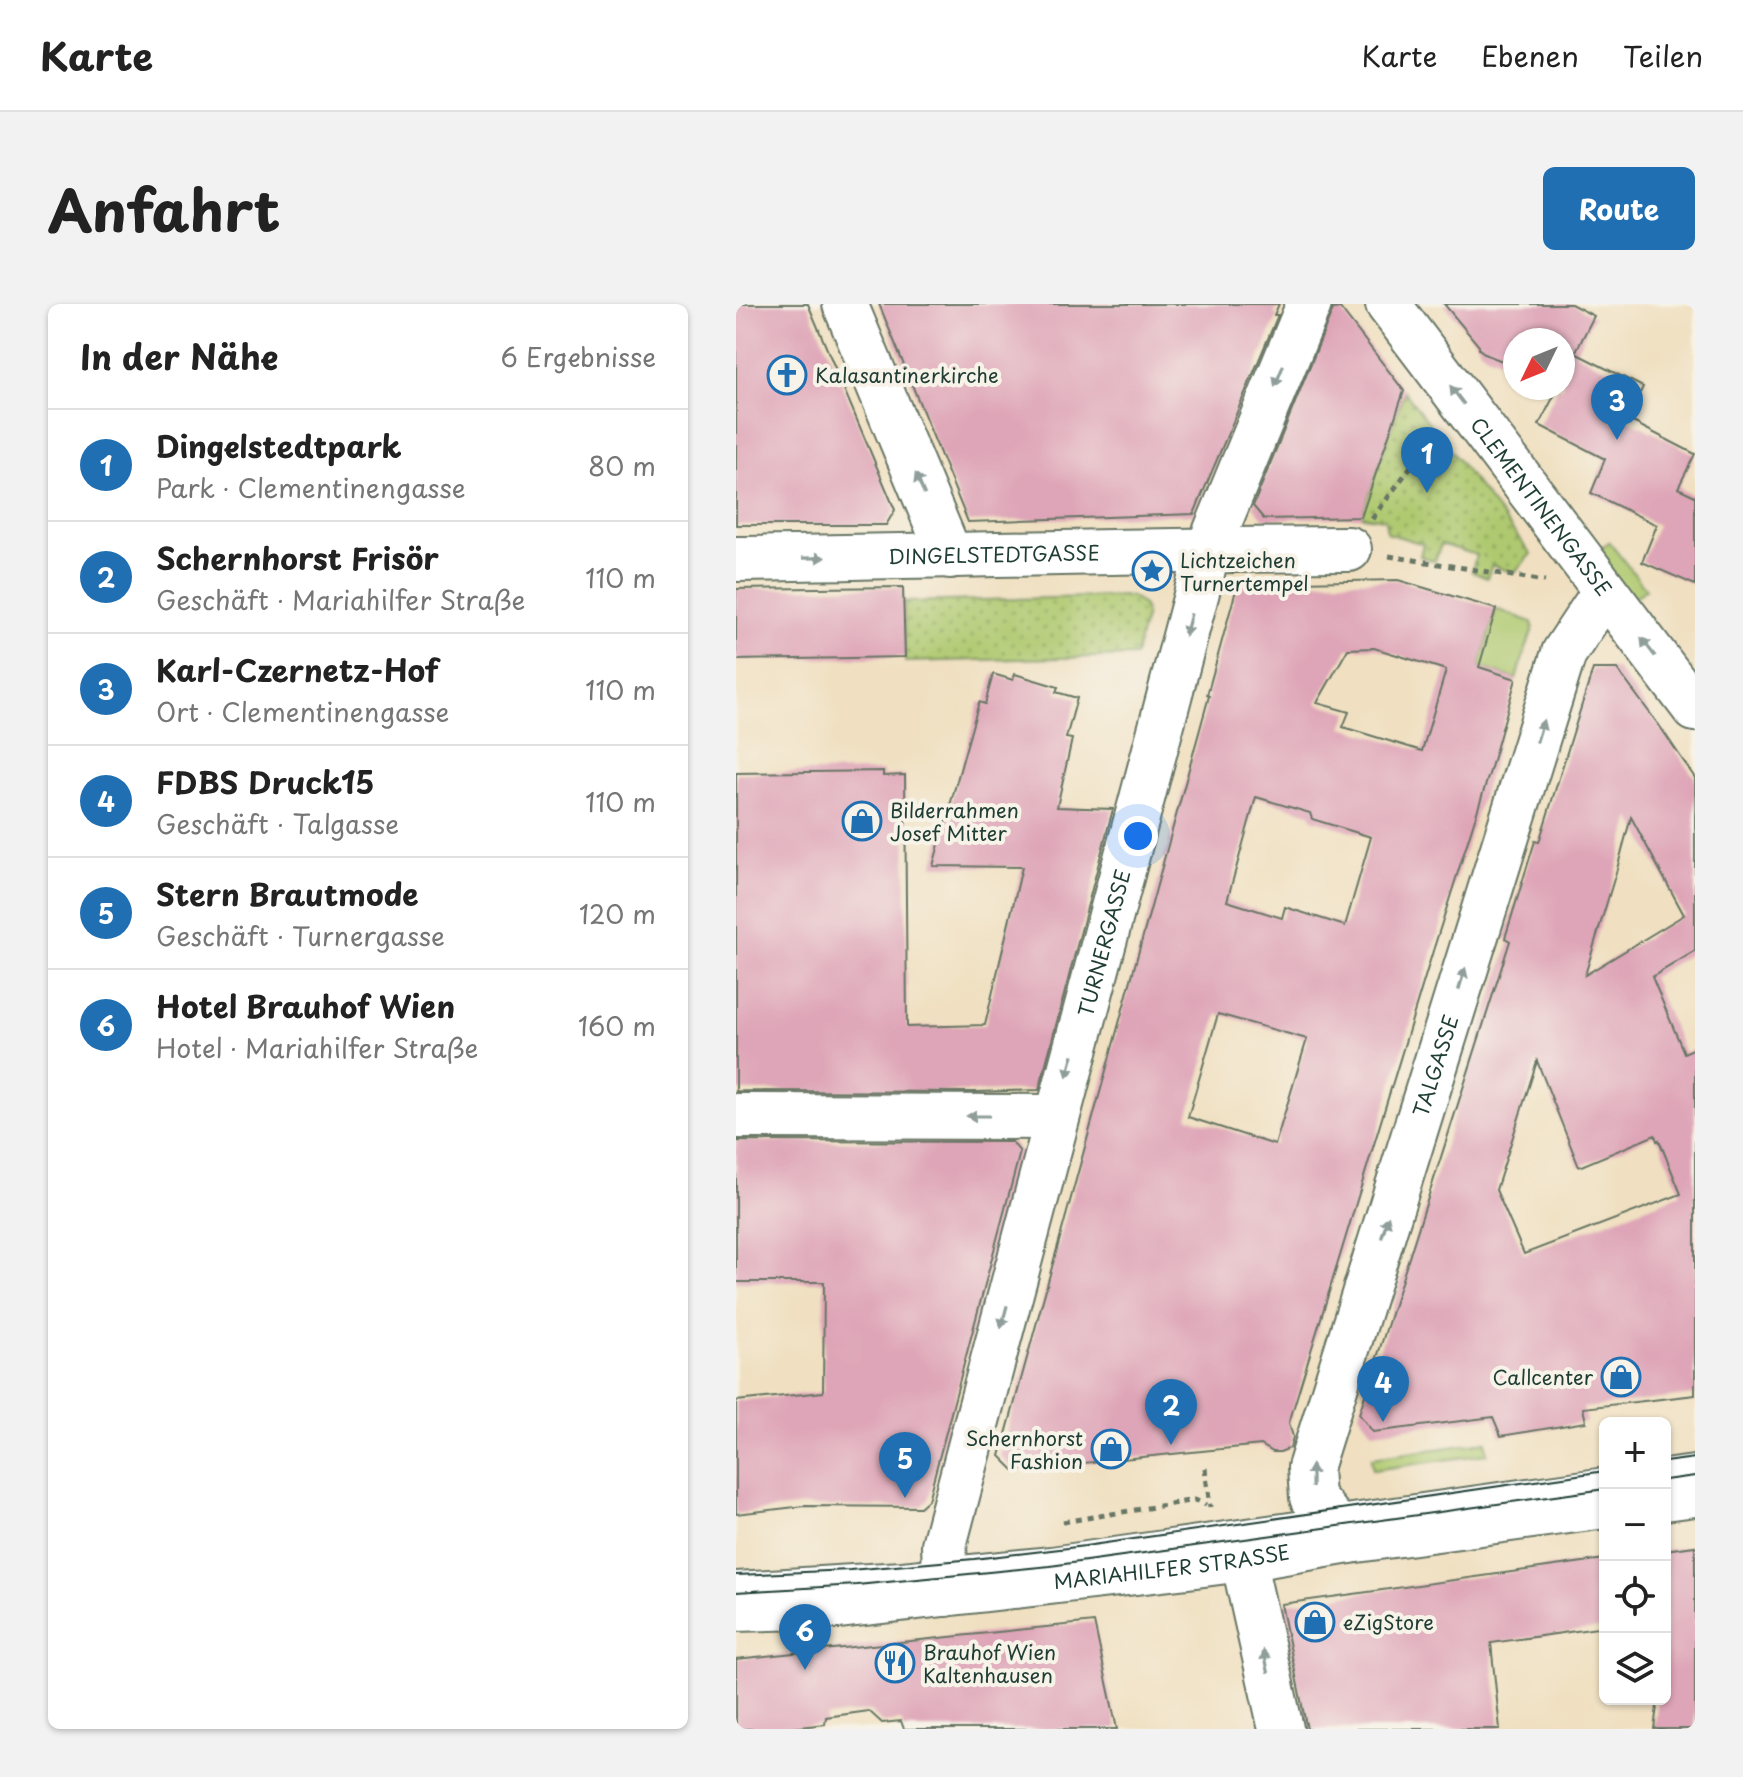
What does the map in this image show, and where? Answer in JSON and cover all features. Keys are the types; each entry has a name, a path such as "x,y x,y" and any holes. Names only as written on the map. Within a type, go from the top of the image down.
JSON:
{"street":[{"path":"845,304 950,556"},
{"name":"TURNERGASSE","path":"946,1582 944,1545 1208,550 1309,304"},
{"name":"CLEMENTINENGASSE","path":"1388,304 1695,709"},
{"name":"DINGELSTEDTGASSE","path":"736,559 1349,549"},
{"name":"TALGASSE","path":"1340,1530 1312,1497 1310,1468 1564,653 1605,591"},
{"path":"736,1116 1056,1117"},
{"path":"1671,1497 1695,1494"},
{"name":"MARIAHILFER STRASSE","path":"736,1609 839,1606 946,1582 1243,1559 1340,1530 1599,1507"},
{"path":"1243,1559 1281,1729"}],"lane":[{"path":"1671,1470 1695,1467"},
{"path":"736,1583 946,1582 1051,1558 1340,1530 1599,1480"}],"path":[{"path":"1461,400 1349,549 1545,581"},
{"path":"1205,1468 1210,1507"}],"green space":[{"path":"1404,391 1531,554 1514,573 1492,565 1487,578 1472,572 1476,555 1441,544 1435,561 1420,556 1423,544 1387,533 1385,519 1361,516"},
{"path":"1609,542 1646,589 1633,599 1591,557"},
{"path":"1130,596 1143,605 1146,614 1135,656 905,662 904,602"},
{"path":"1496,609 1532,622 1533,628 1516,679 1479,667"},
{"path":"1486,1442 1487,1454 1373,1470 1371,1458"}],"building":[{"path":"736,304 808,304 895,510 886,525 736,525"},
{"path":"879,304 1279,304 1274,315 1278,315 1194,514 968,522"},
{"path":"1444,304 1571,304 1594,316 1575,353 1575,328 1503,328 1503,361 1487,355"},
{"path":"1340,308 1404,391 1361,517 1264,519 1253,506 1333,309"},
{"path":"1575,353 1643,387 1627,419 1695,454 1678,488 1695,496 1695,585 1642,562 1657,525 1591,493 1605,459 1539,425 1552,400 1575,400"},
{"path":"1398,580 1496,609 1479,667 1516,679 1289,1423 1293,1437 1290,1448 1273,1452 1261,1445 1014,1470 1000,1456 1236,590 1244,583","holes":["1374,648 1446,670 1422,751 1343,727 1349,712 1317,703 1348,649","1256,797 1310,813 1312,819 1371,837 1345,926 1285,907 1282,918 1227,901","1218,1014 1307,1039 1275,1145 1188,1117"]},
{"path":"903,587 905,657 736,660 736,589"},
{"path":"1593,669 1617,669 1695,778 1695,951 1652,977 1684,1053 1695,1048 1695,1395 1583,1408 1586,1422 1501,1436 1493,1417 1373,1432 1359,1414 1510,941 1505,938 1535,841 1539,842","holes":["1631,817 1684,915 1585,975 1617,869","1537,1061 1579,1167 1655,1135 1681,1194 1524,1254 1496,1190"]},
{"path":"993,674 1013,680 1015,674 1058,687 1056,692 1077,698 1066,738 1072,739 1057,807 1113,809 1039,1090 736,1091 736,773 883,771 883,776 905,775 907,1027 985,1025 1022,867 933,866 979,702 985,704"},
{"path":"736,1141 1012,1142 1020,1152 928,1500 920,1507 804,1506 736,1514 736,1401 823,1392 824,1282 736,1282"},
{"path":"1695,1546 1695,1729 1654,1729 1657,1705 1671,1705 1671,1549"},
{"path":"1599,1560 1599,1628 1491,1643 1500,1729 1307,1729 1281,1604"},
{"path":"1094,1622 1117,1729 904,1729 901,1721 882,1723 869,1711 826,1717 825,1724 784,1729 736,1729 736,1659"}],"tram line":[{"path":"1671,1461 1695,1458"},
{"path":"736,1575 850,1570 1085,1546 1599,1472"},
{"path":"1671,1479 1695,1476"},
{"path":"736,1592 857,1585 1050,1566 1599,1490"}],"place":[{"name":"Kalasantinerkirche","path":"787,375"},
{"name":"Karl-Czernetz-Hof","path":"1617,440"},
{"name":"Dingelstedtpark","path":"1427,493"},
{"name":"Lichtzeichen Turnertempel","path":"1152,571"},
{"name":"Bilderrahmen Josef Mitter","path":"862,821"},
{"name":"Callcenter","path":"1621,1377"},
{"name":"FDBS Druck15","path":"1383,1422"},
{"name":"Schernhorst Frisör","path":"1171,1445"},
{"name":"Schernhorst Fashion","path":"1111,1449"},
{"name":"Stern Brautmode","path":"905,1498"},
{"name":"eZigStore","path":"1315,1622"},
{"name":"Brauhof Wien Kaltenhausen","path":"895,1663"},
{"name":"Hotel Brauhof Wien","path":"805,1670"}]}
